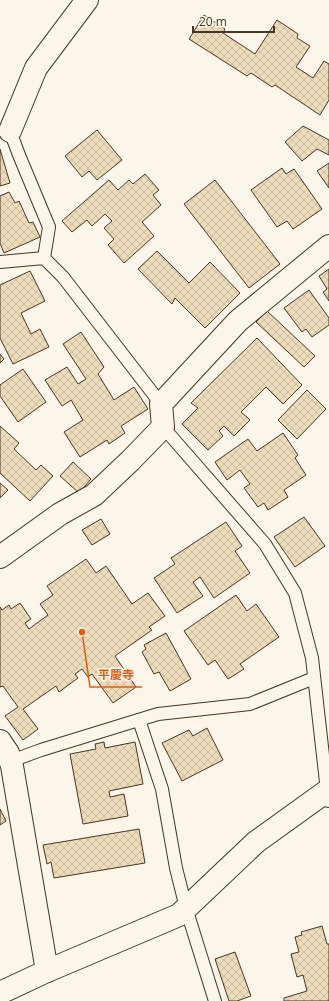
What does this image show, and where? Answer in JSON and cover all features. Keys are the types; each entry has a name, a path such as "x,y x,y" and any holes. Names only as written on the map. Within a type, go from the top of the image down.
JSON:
{"street":[{"path":"10,131 36,68 87,0"},
{"path":"0,557 60,514 94,495 130,462 163,427 161,404 238,321 329,246"},
{"path":"0,741 8,753 11,761 47,971"},
{"path":"0,993 47,971 179,915 256,842 328,793"}],"lane":[{"path":"10,131 49,227 44,258"},
{"path":"0,262 44,258"},
{"path":"44,258 63,278 161,404"},
{"path":"163,427 265,544 292,587 310,651 328,793"},
{"path":"11,761 41,750 158,714 250,704 314,678"},
{"path":"139,720 162,789 176,868 186,908 215,1001"}],"building":[{"path":"204,15 225,29 223,33 255,54 277,20 298,34 297,38 310,46 296,67 313,78 324,61 329,64 329,100 320,115 275,85 272,87 251,73 247,76 189,39"},
{"path":"303,126 329,140 329,155 317,149 302,161 285,142"},
{"path":"97,130 122,160 97,180 89,171 82,177 65,156"},
{"path":"0,149 10,183 0,186"},
{"path":"329,163 329,188 317,171"},
{"path":"282,168 286,174 294,169 322,209 293,229 287,221 277,227 251,190"},
{"path":"145,174 159,190 153,195 161,205 142,222 154,236 124,263 108,245 114,239 104,228 112,221 105,214 92,226 87,220 72,232 62,221 109,180 118,190 129,180 133,184"},
{"path":"215,180 280,264 249,288 184,204"},
{"path":"9,192 15,203 19,201 29,223 33,222 40,237 4,253 0,243 0,196"},
{"path":"157,251 189,283 210,262 240,293 205,328 175,298 172,304 138,269"},
{"path":"329,269 329,301 323,292 327,289 319,276"},
{"path":"30,271 45,301 21,313 31,334 40,329 49,347 13,364 0,338 0,285"},
{"path":"309,290 329,318 329,325 312,337 306,329 302,332 284,308"},
{"path":"267,311 315,356 304,367 256,322"},
{"path":"81,332 104,367 98,374 114,400 134,387 148,409 121,426 125,433 109,444 107,440 80,457 64,432 83,420 71,400 62,406 45,380 67,367 78,384 86,379 63,344"},
{"path":"257,338 302,385 283,404 266,387 241,412 250,420 234,436 224,426 219,431 223,436 208,450 182,424 198,408 191,403"},
{"path":"0,354 4,359 0,363"},
{"path":"23,369 46,402 18,422 0,396 0,385"},
{"path":"307,390 326,409 297,439 278,420"},
{"path":"0,426 19,443 14,449 36,470 41,465 53,476 30,501 0,473"},
{"path":"283,433 298,455 295,458 306,475 284,490 288,497 268,510 264,503 258,507 244,488 250,484 240,470 227,480 215,462 248,439 257,451"},
{"path":"73,462 91,479 79,493 60,476"},
{"path":"0,483 8,490 0,498"},
{"path":"304,517 325,546 295,567 274,537"},
{"path":"101,519 110,534 92,545 82,530"},
{"path":"226,522 242,546 235,551 250,573 214,598 200,577 193,582 203,596 177,613 154,578 175,564 171,558"},
{"path":"86,559 96,573 106,566 132,604 148,593 165,616 149,627 152,630 115,656 136,687 113,703 92,674 88,677 82,669 75,674 78,678 59,692 56,686 23,709 38,729 23,740 5,716 18,707 3,686 0,687 0,607 2,610 9,605 11,609 20,603 31,619 25,623 29,629 48,615 40,604 53,595 47,586"},
{"path":"236,595 247,611 256,604 279,637 240,664 244,669 228,679 215,660 208,665 184,631"},
{"path":"166,633 191,679 170,691 159,672 154,674 142,652 146,649 144,645"},
{"path":"207,728 223,760 182,781 162,743 189,730 193,736"},
{"path":"104,742 105,748 135,742 143,784 109,791 110,797 124,794 128,816 83,824 70,754 96,749 95,744"},
{"path":"0,809 6,821 0,825"},
{"path":"139,829 145,863 54,878 51,862 47,864 43,845"},
{"path":"322,926 327,944 329,944 329,1001 284,1001 284,998 307,991 303,975 297,977 291,954 299,952 295,937 302,935 301,932"},
{"path":"235,952 251,996 237,1001 229,1001 215,959"}],"place":[{"name":"平慶寺","path":"82,632"}]}
